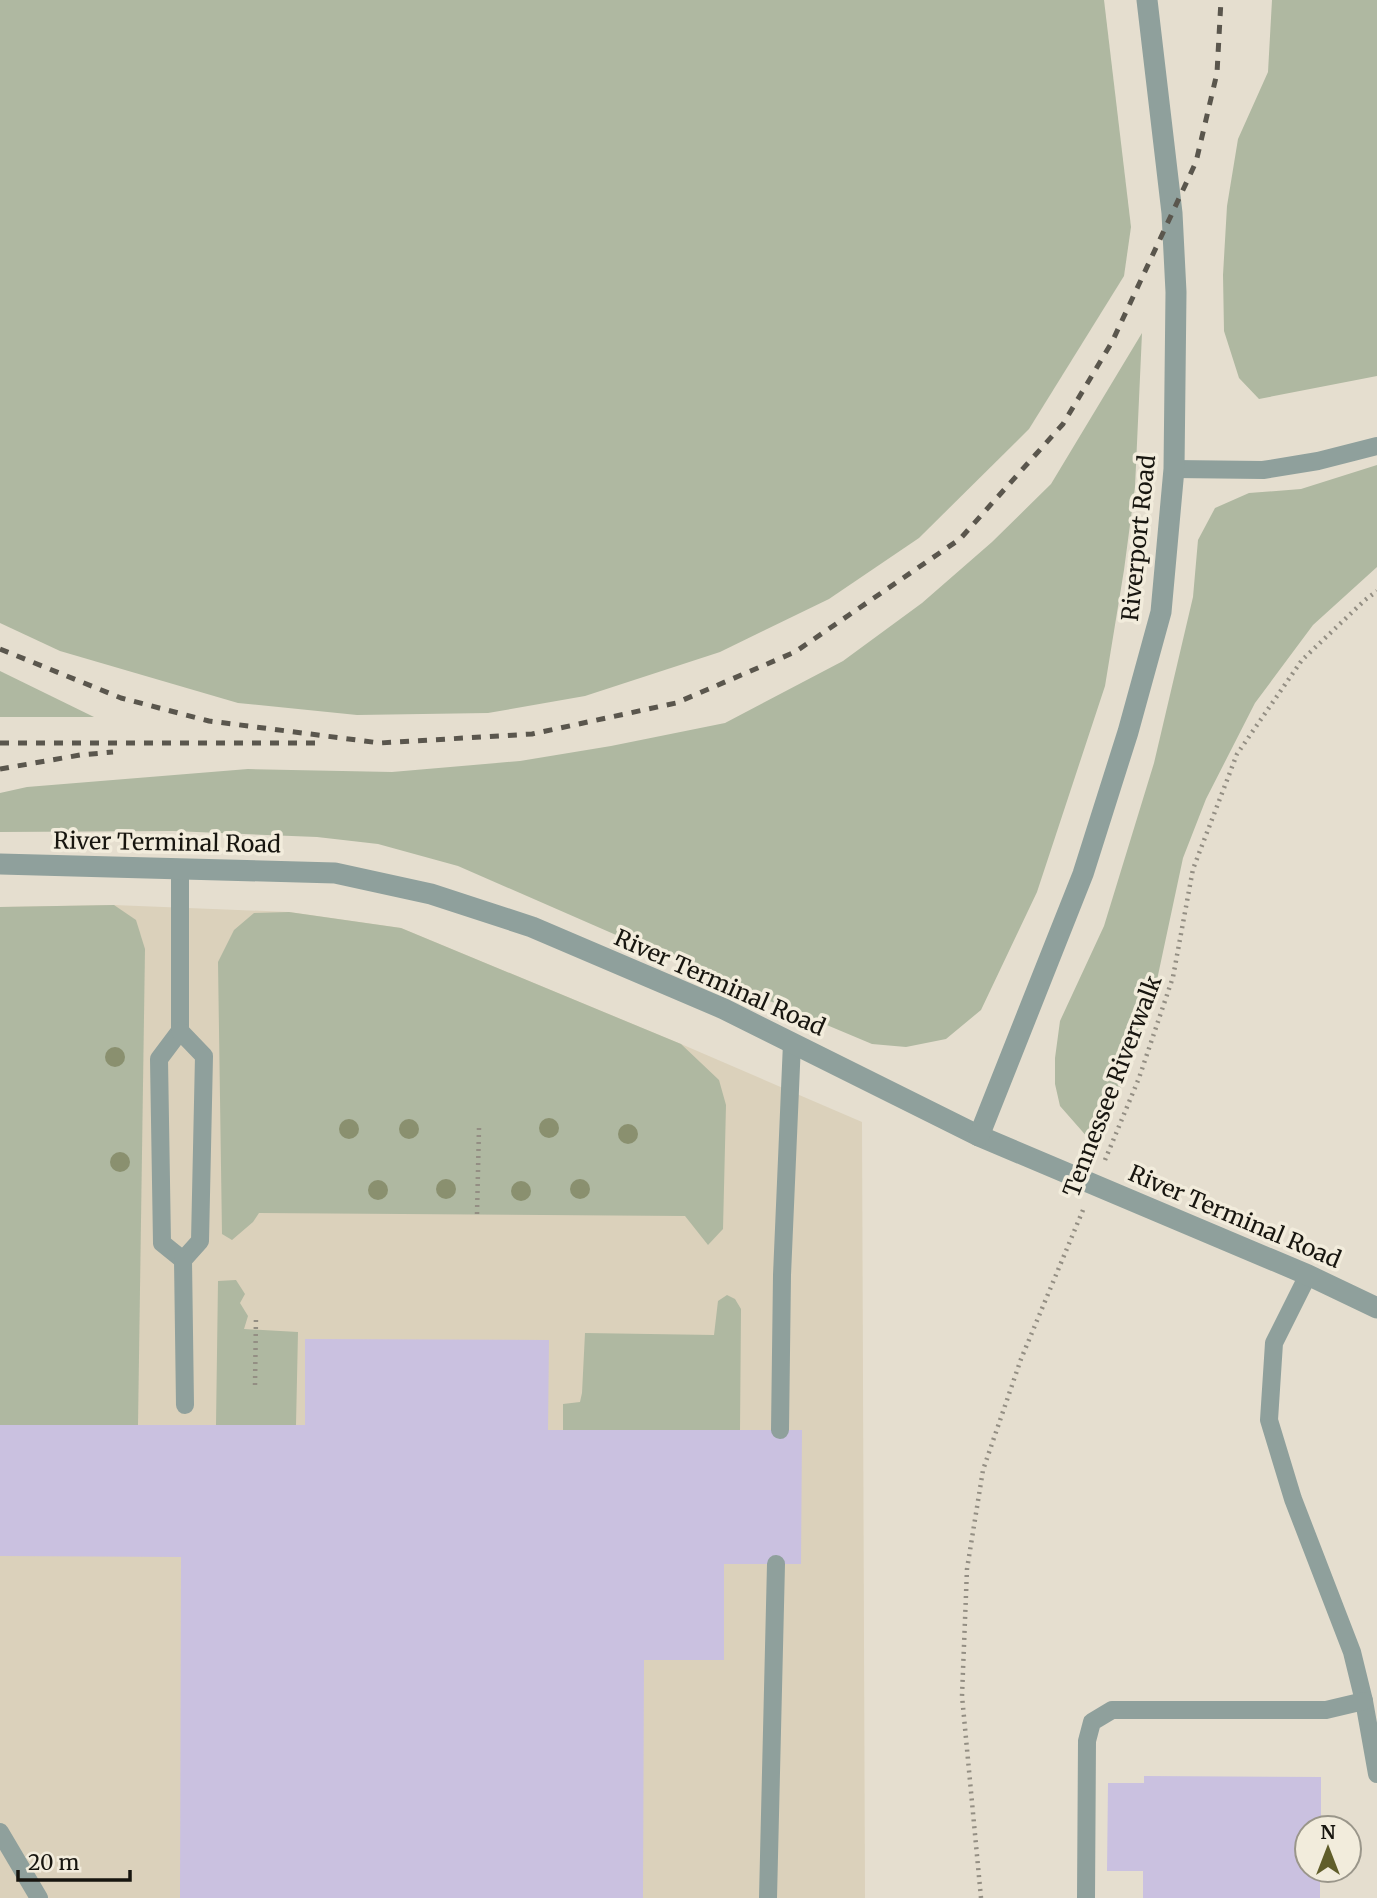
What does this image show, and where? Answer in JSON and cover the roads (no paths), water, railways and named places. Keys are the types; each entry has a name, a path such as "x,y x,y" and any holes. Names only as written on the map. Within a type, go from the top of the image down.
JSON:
{"street":[{"name":"Riverport Road","path":"979,1136 1083,874 1128,732 1161,612 1174,469 1176,292 1172,213 1147,0"},
{"name":"River Terminal Road","path":"0,864 335,873 431,894 532,927 724,1009 979,1136 1308,1275 1377,1308"}],"lane":[{"path":"1174,469 1263,470 1318,461 1377,446"},
{"path":"180,868 180,1031 159,1059 162,1243 183,1260"},
{"path":"180,1031 204,1056 200,1241 183,1260 184,1405"},
{"path":"780,1430 782,1275 792,1042"},
{"path":"1308,1275 1274,1343 1269,1420 1293,1499 1352,1652 1377,1774"},
{"path":"768,1898 776,1564"},
{"path":"1086,1898 1087,1741 1092,1722 1112,1710 1326,1710 1364,1701"},
{"path":"0,1832 39,1898"}],"railway":[{"path":"0,649 121,698 209,721 380,743 532,734 676,703 795,652 960,539 1063,424 1112,342 1196,162 1217,73 1221,0"},
{"path":"0,743 317,743"},
{"path":"0,769 113,752"}]}
